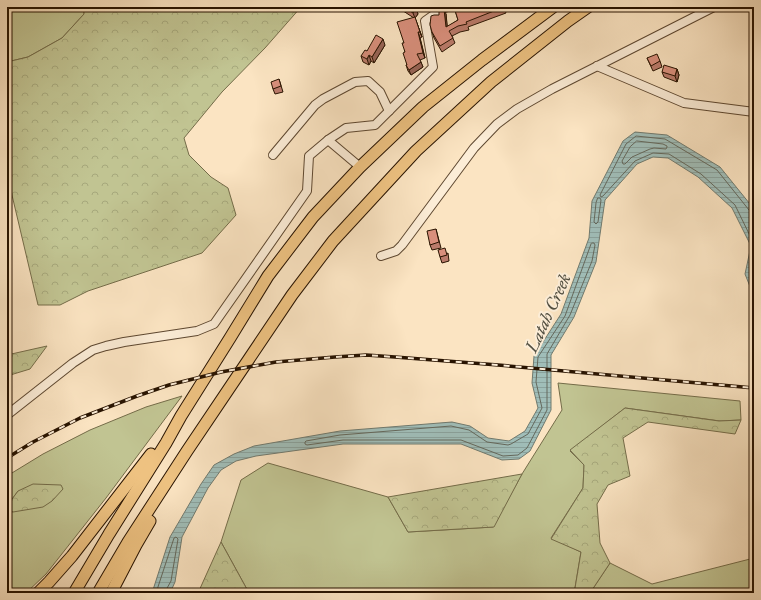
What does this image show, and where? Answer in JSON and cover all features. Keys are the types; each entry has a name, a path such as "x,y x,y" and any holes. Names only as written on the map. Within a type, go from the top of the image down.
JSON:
{"highway":[{"path":"74,593 268,276 314,217 360,167 423,107 482,60 553,7"},
{"path":"98,593 128,542 200,431 292,295 333,241 416,151 491,82 588,7"},
{"path":"39,593 85,540 181,416"},
{"path":"111,593 136,545 181,472 200,431"}],"street":[{"path":"7,415 73,363 93,350 124,342 197,330 214,324 307,192 309,156 328,140 346,128 375,125 433,67 425,22 447,7"},
{"path":"381,256 396,251 402,245 474,148 497,124 517,109 552,89 714,7"},
{"path":"597,66 684,103 754,112"},
{"path":"273,155 315,105 323,99 355,82 368,81 380,92 389,111"},
{"path":"328,140 360,167"}],"green space":[{"path":"7,7 84,7 84,14 62,38 28,57 7,62"},
{"path":"84,7 301,7 265,48 222,92 184,138 189,155 211,177 228,188 236,215 202,253 88,291 60,305 38,305 7,174 7,62 28,57 62,38 84,14"},
{"path":"47,346 30,369 7,376 7,355"},
{"path":"558,383 740,401 741,420 720,421 625,408 570,451 584,465 583,488 551,538 581,552 575,588 577,593 249,593 221,542 241,480 268,463 388,497 408,532 493,527 522,474 562,410"},
{"path":"182,396 106,498 46,574 26,593 7,593 7,509 13,512 18,491 7,506 7,476 43,454 90,430 146,407"},
{"path":"625,408 719,421 741,420 735,434 648,422 623,438 630,476 608,485 597,504 600,543 610,563 590,593 577,593 575,588 581,552 551,539 583,488 584,465 570,450"},
{"path":"522,474 494,527 408,532 388,497"},
{"path":"33,484 61,485 63,489 52,501 43,507 13,512 7,509 7,506 18,491"},
{"path":"221,542 249,593 198,593"},
{"path":"754,558 754,593 590,593 610,563 652,584"}],"water":[{"path":"635,132 667,135 720,167 754,209 754,292 751,289 745,274 751,246 732,208 698,177 668,158 653,157 637,164 605,200 596,262 574,317 551,355 551,410 530,451 519,459 502,460 461,444 343,444 256,456 236,461 221,470 208,488 182,537 175,582 170,593 152,593 170,537 201,484 214,465 234,454 254,446 340,431 452,422 470,426 488,438 509,441 525,431 538,408 532,383 534,356 561,314 589,238 592,201 623,141"}],"building":[{"path":"404,7 414,7 416,8 413,13"},
{"path":"454,7 504,7 466,22 467,24 458,26 449,31 453,38 440,46 432,32 430,25 431,16 439,15 439,11 444,9 446,27 458,20"},
{"path":"415,17 420,32 418,32 423,53 417,54 421,62 409,70 403,53 405,52 402,43 404,43 397,22"},
{"path":"376,35 383,39 372,57 369,55 367,59 361,56 365,50 367,51"},
{"path":"657,54 660,61 651,66 647,58"},
{"path":"664,65 677,69 675,76 662,72"},
{"path":"279,79 281,86 273,89 271,82"},
{"path":"436,229 439,242 430,245 427,231"},
{"path":"445,248 447,255 440,257 438,250"}],"railway":[{"path":"7,458 33,442 80,418 137,396 169,385 221,372 276,362 366,355 498,365 754,388"}],"water label":[{"name":"Latah Creek","path":"548,313"}]}
